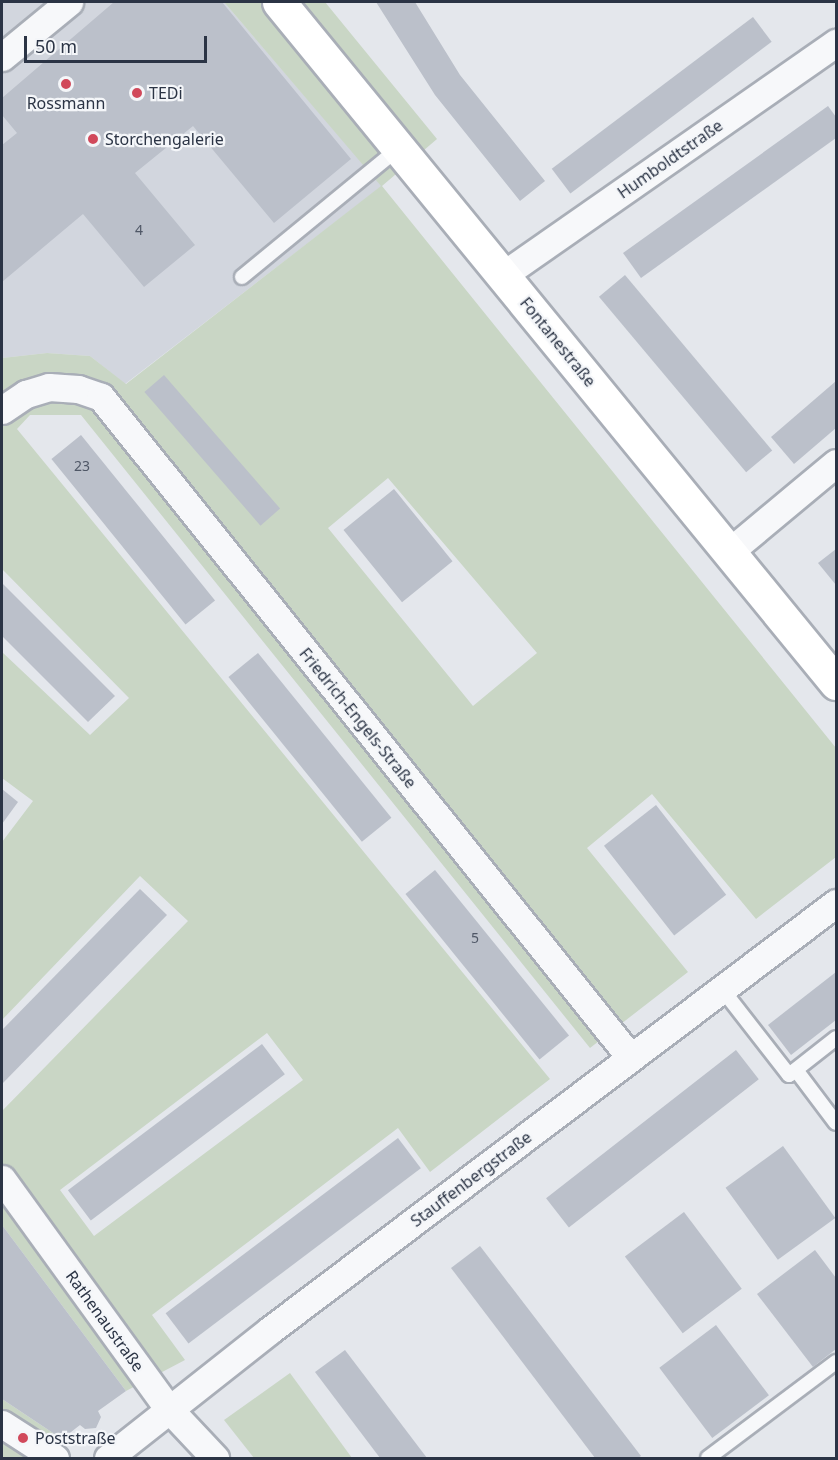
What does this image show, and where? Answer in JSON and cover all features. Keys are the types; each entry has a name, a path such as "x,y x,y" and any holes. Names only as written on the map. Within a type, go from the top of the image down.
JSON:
{"street":[{"path":"2,57 69,2"},
{"name":"Fontanestraße","path":"279,2 837,683"},
{"name":"Humboldtstraße","path":"503,275 837,44"},
{"name":"Friedrich-Engels-Straße","path":"2,410 26,394 50,387 78,389 101,397 631,1058"},
{"path":"729,552 837,464"},
{"name":"Stauffenbergstraße","path":"108,1458 168,1408 837,903"},
{"name":"Rathenaustraße","path":"2,1179 168,1408 215,1458"},
{"path":"2,1424 55,1458"}],"lane":[{"path":"242,278 399,148"},
{"path":"722,989 789,1075 837,1038"},
{"path":"796,1070 837,1123"},
{"path":"708,1458 837,1362"}],"shaded area":[{"path":"2,2 224,2 382,186 125,384 90,356 47,353 2,358"}],"green space":[{"path":"224,2 325,2 437,139 382,186 836,748 836,857 756,919 652,794 587,848 688,972 590,1048 81,415 30,415 17,429 550,1079 430,1172 398,1128 152,1315 185,1360 126,1391 2,1225 2,1111 188,921 140,876 2,1020 2,842 33,801 2,778 2,652 90,735 129,698 2,569 2,358 47,353 90,356 126,384 381,186","holes":["388,478 537,653 473,706 328,528","267,1033 303,1080 94,1236 60,1190"]},
{"path":"290,1373 352,1458 254,1458 224,1420"},
{"path":"2,1399 62,1439 40,1458 2,1458"}],"building":[{"name":"Storchengalerie","path":"114,2 222,2 351,159 274,223 193,126 135,173 195,245 144,287 83,214 2,282 2,145 17,133 2,115 2,98"},
{"path":"376,2 415,2 460,75 545,181 520,201 435,95"},
{"path":"753,17 772,42 570,193 552,169"},
{"path":"828,106 836,117 836,138 641,278 623,253"},
{"path":"625,275 772,450 746,472 599,297"},
{"path":"164,375 280,509 260,526 144,392"},
{"path":"836,381 836,428 794,464 771,437"},
{"path":"81,435 215,601 186,624 51,459"},
{"path":"394,489 453,561 402,602 343,530"},
{"path":"836,549 836,585 818,563"},
{"path":"2,583 115,696 88,722 2,636"},
{"path":"258,653 391,818 362,842 228,677"},
{"path":"2,789 18,802 2,824"},
{"path":"656,805 726,895 674,935 604,846"},
{"path":"435,870 569,1036 540,1059 405,894"},
{"path":"140,889 167,915 2,1084 2,1030"},
{"path":"836,972 836,1020 791,1055 768,1025"},
{"path":"262,1044 285,1074 91,1221 68,1190"},
{"path":"736,1050 759,1079 569,1228 546,1198"},
{"path":"398,1138 421,1168 188,1343 166,1313"},
{"path":"783,1146 835,1218 778,1260 726,1188"},
{"path":"684,1212 742,1289 683,1333 625,1257"},
{"path":"2,1225 126,1391 98,1411 101,1417 96,1428 85,1429 80,1425 62,1439 2,1399"},
{"path":"480,1246 641,1456 638,1458 595,1458 451,1268"},
{"path":"815,1250 836,1278 836,1349 813,1367 757,1294"},
{"path":"716,1325 769,1395 712,1438 659,1368"},
{"path":"345,1350 427,1458 380,1458 315,1372"}],"place":[{"name":"Rossmann","path":"66,84"},
{"name":"TEDi","path":"137,93"},
{"name":"Storchengalerie","path":"93,139"},
{"name":"Poststraße","path":"23,1438"}]}
